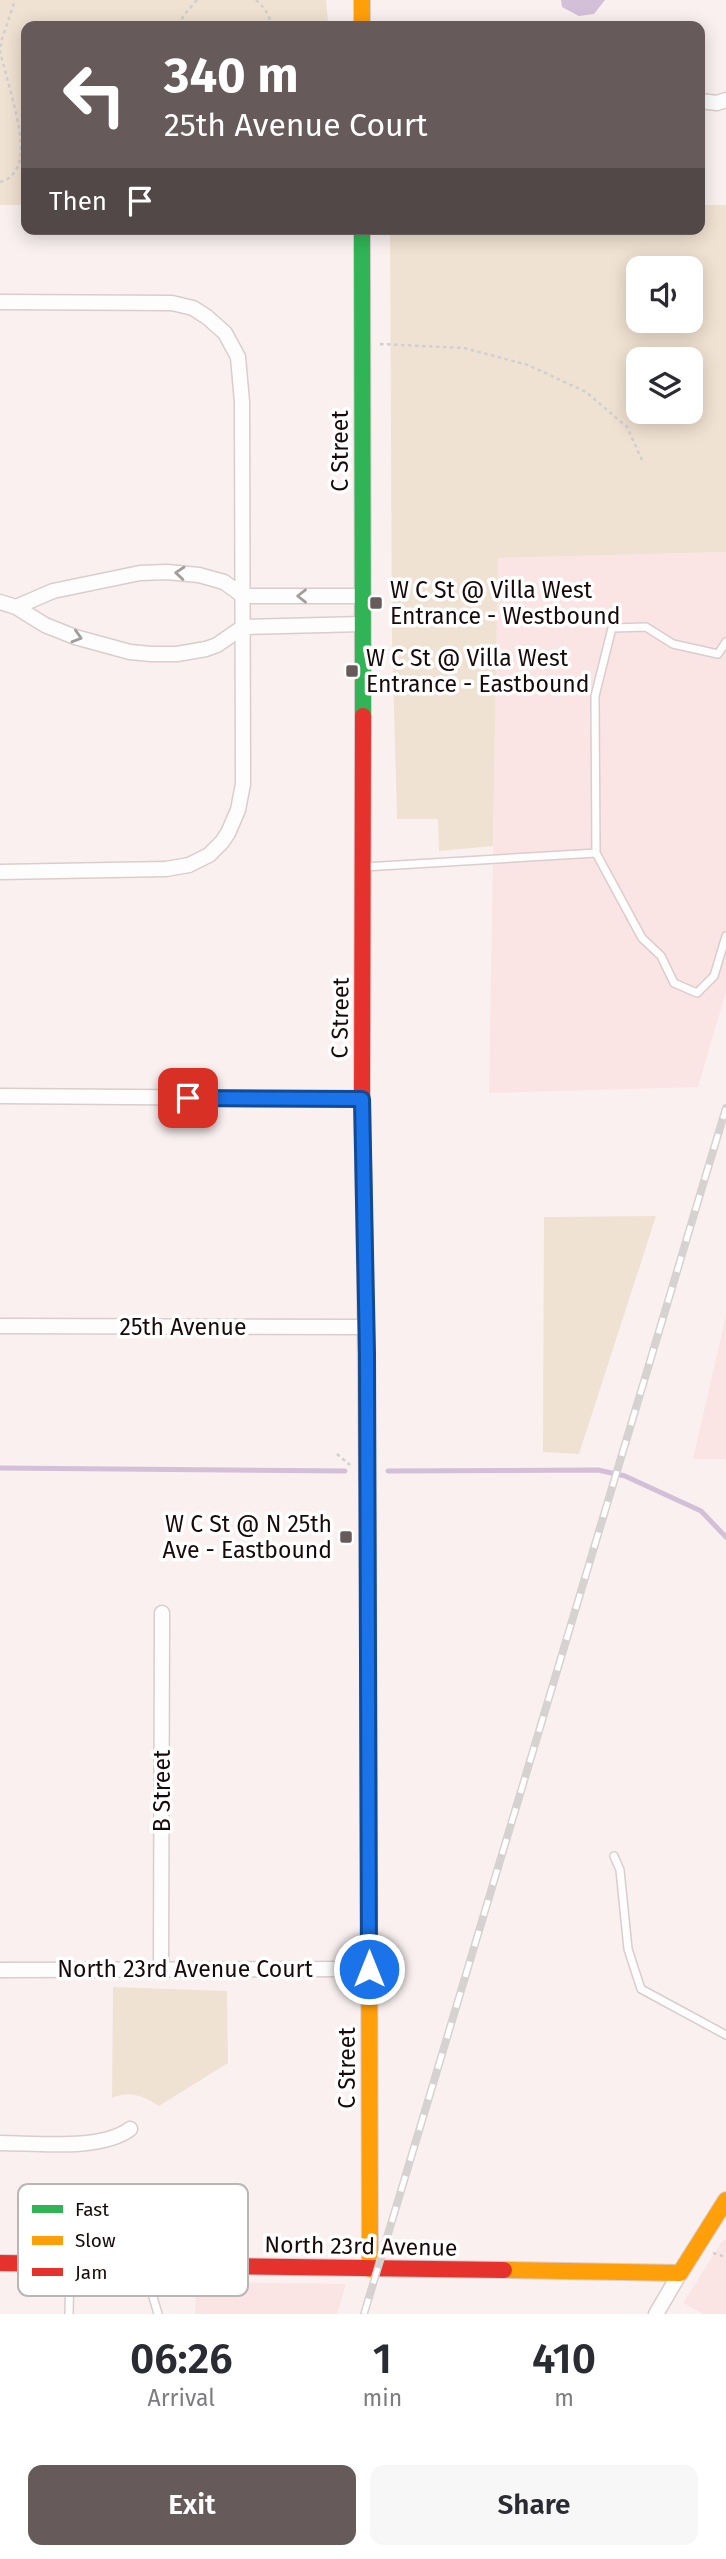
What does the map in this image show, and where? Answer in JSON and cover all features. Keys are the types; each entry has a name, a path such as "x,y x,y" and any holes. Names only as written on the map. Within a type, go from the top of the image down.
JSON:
{"street":[{"path":"362,0 362,21"},
{"path":"705,102 717,103 726,100"},
{"name":"C Street","path":"362,235 362,1099 366,1327 370,2269"},
{"path":"0,302 172,303 208,317 225,333 238,357 242,402 243,596 243,784 238,810 228,833 209,855 189,865 166,869 0,872"},
{"path":"16,607 53,591 140,573 199,575 224,582 243,596 362,596"},
{"path":"0,602 16,607 58,632 130,652 151,654 177,654 206,649 217,645 243,627 362,624"},
{"path":"0,1096 362,1099"},
{"name":"25th Avenue","path":"0,1326 366,1327"},
{"name":"B Street","path":"161,1968 162,1613"},
{"name":"North 23rd Avenue Court","path":"0,1970 369,1969"},
{"path":"0,2143 92,2143 108,2140 130,2129"},
{"path":"656,2314 726,2200"},
{"name":"North 23rd Avenue","path":"0,2263 18,2263"},
{"name":"North 23rd Avenue","path":"248,2267 680,2273"}],"lane":[{"path":"726,642 718,654 673,644 646,627 612,628 595,696 596,853 642,938 661,956 674,983 697,993 714,976 726,936"},
{"path":"363,867 596,853"},
{"path":"614,1856 620,1870 628,1949 641,1989 726,2035"},
{"path":"69,2296 69,2314"},
{"path":"153,2296 158,2314"}],"path":[{"path":"0,183 7,181 16,170 21,154 19,132 0,51 15,0"},
{"path":"182,21 197,0"},
{"path":"256,0 265,9 271,21"},
{"path":"363,344 464,348 528,365 586,392 627,427 642,460"},
{"path":"337,1454 351,1465"}],"shaded area":[{"path":"0,0 326,0 328,21 21,21 21,205 0,205"},
{"path":"561,0 605,0 594,14 579,16 562,7"},
{"path":"705,205 726,205 726,552 498,558 493,846 439,851 438,819 397,819 392,635 390,235 705,235"},
{"path":"726,552 726,992 698,1087 489,1093 498,558"},
{"path":"656,1216 579,1454 543,1452 544,1217"},
{"path":"726,1315 726,1459 693,1459"},
{"path":"113,1987 227,1991 228,2063 159,2106 136,2095 125,2094 112,2098"},
{"path":"723,2240 726,2240 726,2314 703,2314 683,2303"},
{"path":"248,2283 346,2284 337,2314 195,2314 196,2296 248,2296"}],"waterway":[{"path":"0,1468 345,1471"},
{"path":"388,1471 598,1470 625,1476 701,1511 726,1537"}],"railway":[{"path":"364,2314 726,1108"}],"traffic: fast":[{"path":"362,235 363,716"},
{"path":"368,1591 369,1879"}],"traffic: slow":[{"path":"362,0 362,21"},
{"path":"365,1270 368,1591"},
{"path":"369,1879 370,2269"},
{"path":"504,2270 680,2273 726,2200"}],"traffic: jam":[{"path":"363,716 362,1099 365,1270"},
{"path":"0,2263 18,2263"},
{"path":"248,2266 504,2270"}],"place":[{"name":"W C St @ Villa West Entrance - Westbound","path":"376,603"},
{"name":"W C St @ Villa West Entrance - Eastbound","path":"352,671"},
{"name":"W C St @ N 25th Ave - Eastbound","path":"346,1537"}],"route":[{"path":"188,1098 362,1099 367,1353 369,1969"}]}
